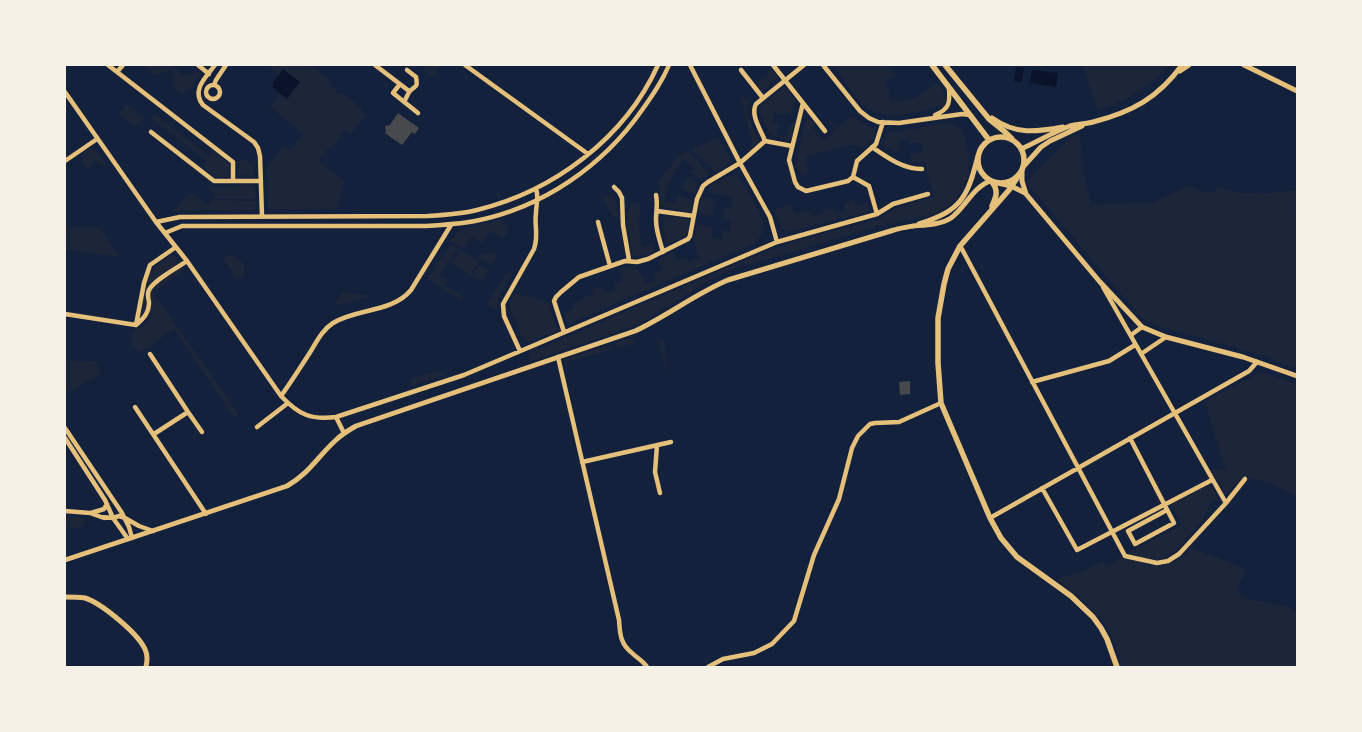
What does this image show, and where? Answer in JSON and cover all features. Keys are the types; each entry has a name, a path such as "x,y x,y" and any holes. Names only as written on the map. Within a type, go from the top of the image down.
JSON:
{"main road":[{"path":"932,65 989,140"},
{"path":"945,65 979,109 1021,149 1024,161 1021,171 1011,186 960,246 948,269 938,318 938,363 941,404 990,518 1001,538 1017,557 1071,596 1093,617 1101,628 1117,667"},
{"path":"989,213 997,190 993,182 984,176 980,170 978,156 984,144 989,140 1001,137 1013,140"},
{"path":"993,182 1010,182 1021,171"}],"street":[{"path":"108,65 233,162 233,181"},
{"path":"117,72 122,65"},
{"path":"198,65 209,74"},
{"path":"215,65 200,88 199,100 203,105 254,142 258,148 260,156 262,216"},
{"path":"214,85 226,65"},
{"path":"375,65 410,91"},
{"path":"465,65 588,154"},
{"path":"156,222 180,217 450,215 476,211 502,203 537,191 604,140 642,94 658,65"},
{"path":"165,233 182,226 451,225 477,221 505,212 542,198 566,184 613,146 632,125 653,96 669,65"},
{"path":"690,65 770,217 777,242"},
{"path":"773,65 825,131"},
{"path":"766,141 754,114 756,104 804,65"},
{"path":"823,65 860,111 869,118 883,122 899,123 962,114 970,115"},
{"path":"979,109 997,122 1016,130 1039,131 1091,122 1119,114 1140,105 1162,88 1182,65"},
{"path":"1175,74 1189,65"},
{"path":"1244,65 1297,91"},
{"path":"404,102 410,91 416,88 417,82 416,77 407,70"},
{"path":"741,70 763,98"},
{"path":"400,84 393,93 418,113"},
{"path":"927,118 942,112 948,107 950,99 949,86"},
{"path":"65,92 156,222 187,261 281,396 288,404 305,414 322,419 336,417 464,375 777,242 877,214 893,204 928,194"},
{"path":"803,103 789,160 795,182 802,189 810,191 848,181 853,177 856,161 876,144 883,122"},
{"path":"1026,194 1021,171 1042,147 1050,141 1091,122"},
{"path":"1021,149 1071,126"},
{"path":"151,132 214,181 261,181"},
{"path":"65,161 97,138"},
{"path":"564,332 554,301 556,297 579,277 629,260 637,262 648,259 688,239 697,199 703,186 740,163 766,141"},
{"path":"766,141 792,146"},
{"path":"872,147 899,164 913,169 922,169"},
{"path":"65,560 287,486 304,475 336,440 356,426 635,331 652,323 711,287 728,280 935,219 946,214 964,195 969,186 978,156"},
{"path":"853,177 869,186 877,214"},
{"path":"914,226 927,226 951,218 984,183 993,182 1011,186 1026,194 1100,282 1142,327 1166,337 1243,357 1297,376"},
{"path":"614,187 622,198 622,225 629,260"},
{"path":"537,191 542,198"},
{"path":"520,351 504,316 503,304 537,242 538,234 535,220 537,191"},
{"path":"656,195 658,204 656,218 658,235 663,252"},
{"path":"657,211 694,216"},
{"path":"598,222 610,266"},
{"path":"281,396 320,337 330,326 350,316 395,303 407,295 451,225"},
{"path":"136,325 144,283 150,265 176,246"},
{"path":"960,246 1124,556 1157,563 1168,561 1179,554 1226,503 1245,479"},
{"path":"65,314 136,325 145,318 148,312 150,289 154,284 187,261"},
{"path":"1100,282 1226,503"},
{"path":"1131,335 1142,327"},
{"path":"1141,354 1166,337"},
{"path":"1032,382 1109,362 1135,345"},
{"path":"150,354 202,432"},
{"path":"558,357 622,642 647,667"},
{"path":"990,518 1249,371 1257,362"},
{"path":"257,427 288,404"},
{"path":"708,667 723,659 754,653 772,644 794,621 814,555 839,499 852,448 858,436 870,424 898,422 941,404"},
{"path":"136,407 206,514"},
{"path":"154,434 188,412"},
{"path":"336,417 344,433"},
{"path":"65,428 126,520 131,532 130,539"},
{"path":"65,438 107,504 116,524 130,539"},
{"path":"1130,438 1174,523 1135,544 1128,531 1167,510"},
{"path":"582,462 672,442"},
{"path":"657,445 655,472 660,493"},
{"path":"1042,488 1077,550 1212,480"},
{"path":"90,513 104,509 107,504"},
{"path":"65,510 90,513 116,524"},
{"path":"101,517 113,518 119,516 154,531"},
{"path":"120,529 125,526 126,520"},
{"path":"65,597 89,600 120,620 144,646 148,657 146,667"}],"shaded area":[{"path":"145,65 171,65 173,67 171,70 156,75"},
{"path":"272,65 306,65 308,67 310,65 331,81 329,84 336,89 335,91 341,95 342,93 363,109 361,112 366,115 351,134 345,130 319,161 344,181 337,209 268,208 267,163 270,163 283,146 290,151 303,134 270,107 280,93 287,98 283,69 279,75 270,68"},
{"path":"425,65 442,65 433,77 423,69"},
{"path":"833,65 887,65 896,76 886,79 891,103 917,97 938,83 944,93 945,104 898,115 879,113 870,109 856,96"},
{"path":"1083,65 1169,65 1145,88 1128,98 1098,110"},
{"path":"1016,67 1024,68 1022,82 1014,81"},
{"path":"175,68 184,75 199,72 201,74 192,89 187,90 182,95 174,89 172,72"},
{"path":"283,69 300,82 287,99 272,87 274,85 272,84"},
{"path":"771,69 778,78 762,91 756,84"},
{"path":"1032,70 1058,73 1056,87 1030,83"},
{"path":"785,87 795,99 792,114 787,112 786,115 775,112 772,121 779,124 776,134 786,137 790,125 792,125 792,122 795,122 792,138 787,140 770,135 759,111 762,104"},
{"path":"740,95 750,101 746,110 759,142 747,151 753,145"},
{"path":"126,104 144,118 136,127 119,114"},
{"path":"154,114 209,156 213,151 229,164 229,177 215,177 203,167 207,161 151,118"},
{"path":"853,116 874,129 875,135 872,140 863,149 850,145 806,156 809,172 807,172 808,176 803,175 797,169 796,164 806,119 813,121 815,124 812,126 823,141 835,130 828,122 830,120 837,128"},
{"path":"948,123 959,127 964,134 969,166 967,178 960,194 951,204 937,214 875,227 745,266 744,264 703,283 642,323 530,362 528,354 754,256 806,238 879,219 896,208 934,197 925,161 912,163 910,155 923,152 921,142 910,144 908,139 898,141 900,151 894,153 892,148 885,149 883,146 887,131 896,132"},
{"path":"1080,132 1084,178 1092,205 1152,203 1190,185 1209,192 1216,191 1218,187 1236,192 1257,194 1297,190 1295,212 1297,213 1297,368 1275,361 1269,357 1157,326 1143,319 1138,314 1026,182 1070,138"},
{"path":"719,137 731,162 715,172 692,149"},
{"path":"90,148 98,152 108,167 94,160 89,169 82,162 82,154"},
{"path":"688,151 710,175 702,179 698,178 691,172 694,167 684,159 671,178 664,201 676,203 679,195 693,201 692,210 691,212 663,207 659,197 661,186 657,182 681,154"},
{"path":"237,158 244,159 253,165 254,176 239,175 239,161"},
{"path":"736,173 754,201 762,218 763,231 753,244 568,324 564,312 574,309 572,303 583,300 583,298 593,294 592,289 602,286 605,293 615,290 614,284 623,281 620,269 635,265 647,284 656,280 653,273 663,269 658,260 672,252 677,261 686,257 689,262 699,257 695,241 697,224 713,227 711,238 722,240 723,230 730,231 731,220 723,218 725,207 731,208 733,198 712,192 710,186"},
{"path":"688,176 697,183 695,194 682,189"},
{"path":"212,185 218,187 255,185 255,199 212,199 215,194 209,189"},
{"path":"190,192 207,205 211,200 256,201 255,209 173,211"},
{"path":"613,195 619,215 614,218 603,197"},
{"path":"701,197 715,200 713,216 698,214"},
{"path":"854,200 856,206 867,203 868,209 866,212 792,231 783,229 774,211 791,205 795,214 811,210 813,216 833,208 835,214 846,211 844,203"},
{"path":"636,202 641,203 639,225 643,247 653,244 654,249 652,253 636,257 633,256 627,217 631,206"},
{"path":"663,216 689,219 686,235 666,245"},
{"path":"501,219 509,229 503,239 490,231 482,243 471,237 464,249 450,241 460,230"},
{"path":"65,227 99,227 120,257 65,249"},
{"path":"451,245 457,249 440,276 447,280 444,285 463,296 460,302 456,297 428,279 441,257 443,258"},
{"path":"460,250 479,261 471,275 452,264"},
{"path":"492,252 498,256 492,266 478,258 480,255"},
{"path":"173,254 179,263 159,277 150,287 146,297 143,316 144,291 150,273 157,265"},
{"path":"231,254 244,264 244,276 237,281 224,259"},
{"path":"479,265 489,270 482,282 472,276"},
{"path":"182,267 184,270 153,293 239,414 234,417 174,329 141,352 132,345 133,331 141,328 149,320 150,292 159,283"},
{"path":"507,272 512,275 499,297 498,311 487,304"},
{"path":"343,292 372,296 334,306"},
{"path":"515,293 548,302 558,331 527,342 523,340 510,308 510,303"},
{"path":"631,338 635,343 617,348 615,343"},
{"path":"664,340 668,378 658,341"},
{"path":"611,344 613,349 567,362 569,371 567,370 565,359"},
{"path":"65,359 85,362 96,361 101,374 65,394"},
{"path":"440,371 445,375 412,385 410,379"},
{"path":"1260,372 1297,384 1297,497 1272,484 1244,476 1226,495 1210,468 1226,471 1205,402"},
{"path":"1210,484 1219,499 1210,503 1198,527 1169,557 1158,560 1131,555 1129,552 1182,525 1171,504"},
{"path":"76,516 87,519 80,528 65,529 65,519"},
{"path":"1192,548 1246,569 1238,587 1242,596 1247,599 1290,607 1297,611 1297,667 1122,667 1113,638 1106,626 1089,606 1056,579 1085,570 1103,561 1108,567 1121,556 1154,566 1167,565 1176,561"}],"building":[{"path":"398,113 419,128 415,134 412,132 402,145 385,133 385,126 390,125"},
{"path":"910,381 910,394 900,395 899,382"}]}
